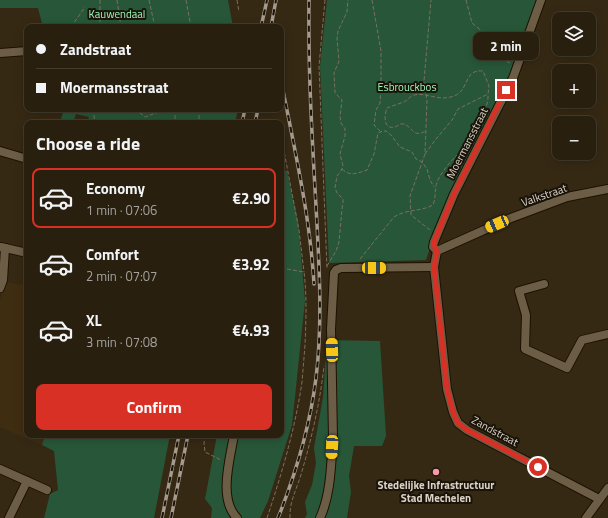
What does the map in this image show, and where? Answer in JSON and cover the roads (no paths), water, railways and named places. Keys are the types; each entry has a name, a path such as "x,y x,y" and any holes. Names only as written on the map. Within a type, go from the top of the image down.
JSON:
{"street":[{"name":"Moermansstraat","path":"437,251 434,246 434,242 454,194 517,68 541,0"},
{"path":"0,53 24,51"},
{"path":"0,151 24,158"},
{"name":"Valkstraat","path":"437,251 504,221 567,197 608,189"},
{"path":"0,288 3,280 2,248 24,252"},
{"path":"320,518 325,505 332,455 331,329 334,273 336,270 341,268 434,267 437,251"},
{"name":"Zandstraat","path":"434,267 446,383 453,412 458,423 467,430 599,499"},
{"path":"544,284 519,291 526,315 525,349 567,368 582,340 608,334"},
{"path":"233,438 229,461 227,500 230,508 237,518"},
{"path":"0,469 47,490"},
{"path":"9,518 27,481"},
{"path":"586,518 608,488"}],"railway":[{"path":"262,24 267,0"},
{"path":"272,24 276,0"},
{"path":"278,518 291,484 306,432 316,378 318,357 320,292 309,52 309,0"},
{"path":"284,95 309,232 314,284"},
{"path":"243,120 244,112"},
{"path":"256,120 257,112"},
{"path":"162,518 178,438"},
{"path":"171,518 187,438"}],"place":[{"name":"Stedelijke Infrastructuur Stad Mechelen","path":"436,472"}],"park label":[{"name":"Kauwendaal","path":"117,14"},
{"name":"Esbrouckbos","path":"407,87"}]}
